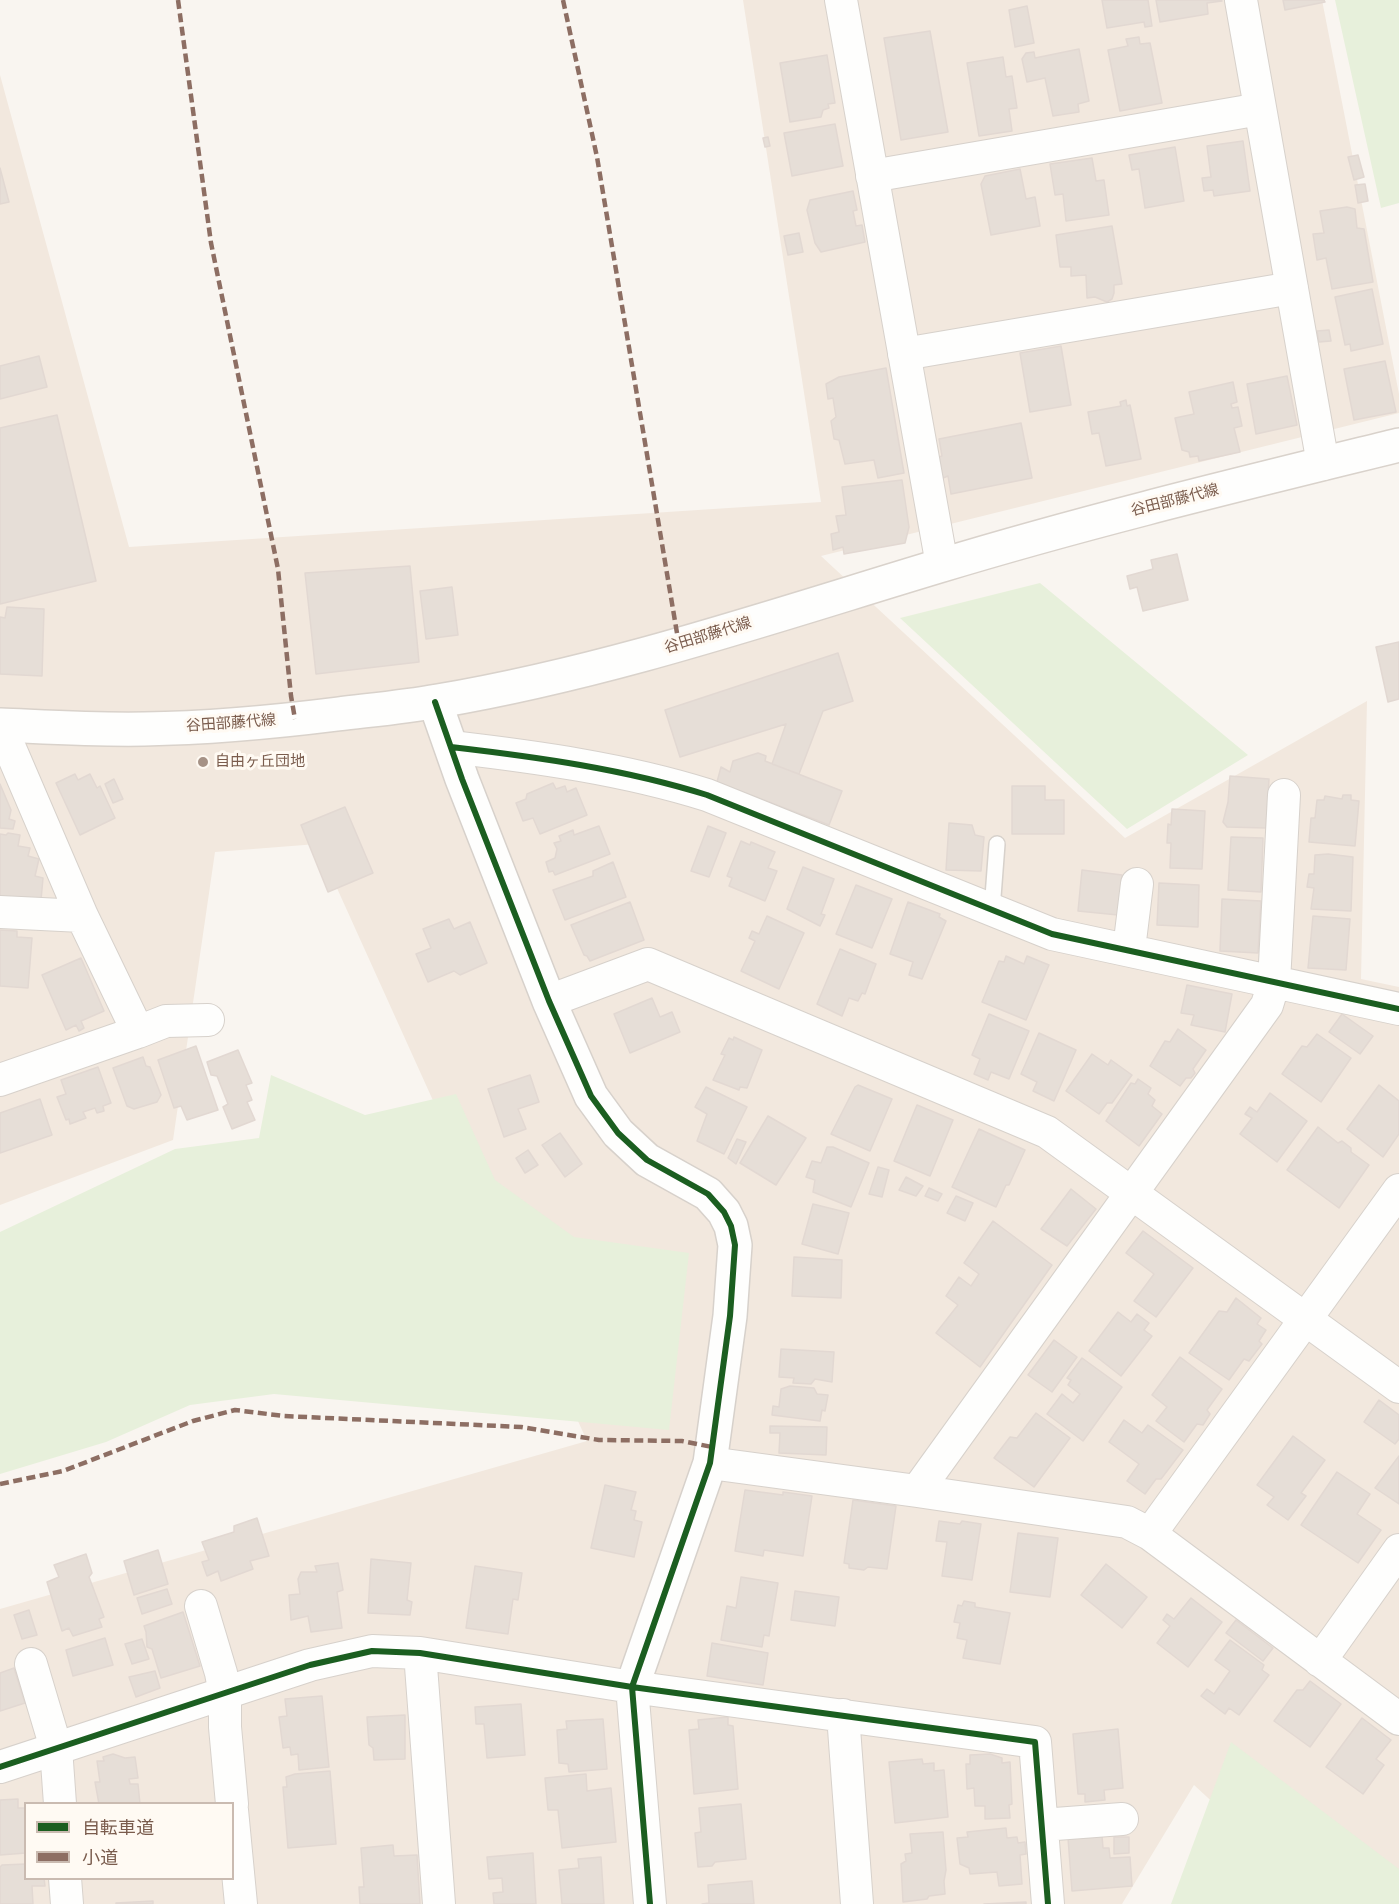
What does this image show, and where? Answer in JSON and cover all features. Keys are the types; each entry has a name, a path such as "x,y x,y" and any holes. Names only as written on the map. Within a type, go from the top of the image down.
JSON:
{"main road":[{"name":"谷田部藤代線","path":"0,725 140,729 201,728 435,702 576,673 644,655 942,565 1111,517 1399,445"},
{"path":"435,702 462,779 549,1001 591,1096 618,1133 647,1160 708,1194 724,1212 731,1226 735,1245 730,1316 710,1463 632,1687"}],"street":[{"path":"841,0 942,565"},
{"path":"1241,0 1323,464"},
{"path":"872,176 1260,109"},
{"path":"904,354 1292,288"},
{"path":"0,725 82,916 138,1032"},
{"path":"451,747 518,755 661,781 707,795 1053,934 1399,1009"},
{"path":"917,1491 1267,1005 1274,982 1284,795"},
{"path":"1129,949 1137,884"},
{"path":"0,912 82,916"},
{"path":"549,1001 648,964 1047,1132 1399,1387"},
{"path":"0,1080 166,1021 208,1020"},
{"path":"1150,1534 1399,1190"},
{"path":"710,1463 1127,1522 1150,1534 1399,1719"},
{"path":"1320,1661 1399,1551"},
{"path":"201,1606 225,1694 225,1727 232,1802"},
{"path":"0,1767 310,1665 372,1651 420,1653 632,1687 1035,1742 1048,1904"},
{"path":"420,1653 439,1904"},
{"path":"31,1664 56,1748 60,1802"},
{"path":"632,1687 650,1904"},
{"path":"843,1715 857,1904"},
{"path":"1042,1825 1122,1819"},
{"path":"234,1831 241,1904"},
{"path":"66,1880 67,1904"}],"lane":[{"path":"992,910 997,844"}],"shaded area":[{"path":"743,0 1322,0 1399,394 1399,413 821,556 1125,838 1367,701 1361,979 1399,987 1399,1904 1323,1904 1194,1785 1122,1904 0,1904 0,1609 587,1441 317,844 215,852 173,1140 0,1205 0,75 129,547 821,502"}],"green space":[{"path":"1335,0 1399,0 1399,203 1381,208"},
{"path":"1040,583 1248,755 1127,829 900,618"},
{"path":"271,1075 365,1115 456,1094 495,1180 574,1237 689,1253 669,1430 274,1394 190,1405 106,1442 0,1474 0,1232 175,1149 259,1138"},
{"path":"1231,1742 1399,1869 1399,1904 1171,1904"}],"building":[{"path":"1102,0 1148,0 1152,26 1145,27 1144,22 1107,28"},
{"path":"1156,0 1222,1 1207,3 1208,14 1160,22"},
{"path":"1283,0 1324,0 1325,2 1285,10"},
{"path":"1027,6 1034,43 1015,47 1009,10"},
{"path":"930,31 948,132 901,140 884,38"},
{"path":"1139,37 1140,44 1150,43 1162,103 1120,111 1108,50 1128,46 1126,39"},
{"path":"1079,49 1089,101 1078,104 1079,112 1053,116 1045,78 1027,82 1022,59 1026,53 1034,52 1035,58"},
{"path":"827,55 835,103 828,104 829,108 823,110 821,117 790,122 780,63"},
{"path":"1003,57 1006,77 1012,76 1017,108 1009,109 1012,131 979,136 967,63"},
{"path":"835,124 843,166 792,176 784,133"},
{"path":"768,137 770,146 765,147 763,138"},
{"path":"1243,141 1250,191 1214,196 1213,190 1204,191 1202,178 1211,177 1207,146"},
{"path":"1175,147 1184,201 1145,208 1139,169 1132,170 1129,155"},
{"path":"1358,155 1364,177 1354,180 1348,157"},
{"path":"1092,158 1096,181 1104,180 1109,215 1066,221 1063,194 1055,195 1050,164"},
{"path":"0,168 9,202 0,204"},
{"path":"1020,169 1026,199 1035,197 1040,226 991,235 981,184 985,176"},
{"path":"1365,184 1368,201 1358,203 1355,185"},
{"path":"853,191 857,210 853,211 856,226 862,225 865,242 821,252 815,243 807,210 810,200"},
{"path":"1347,207 1355,209 1357,228 1364,229 1373,282 1332,289 1326,258 1317,260 1313,234 1324,233 1320,211"},
{"path":"1112,226 1122,284 1114,285 1112,299 1107,302 1095,297 1087,298 1086,275 1071,276 1071,267 1060,267 1056,235"},
{"path":"799,233 803,252 788,255 784,236"},
{"path":"1372,289 1383,344 1351,351 1350,344 1345,345 1335,297"},
{"path":"1329,330 1331,341 1319,342 1317,331"},
{"path":"1061,346 1071,405 1030,412 1020,353"},
{"path":"39,356 47,387 0,399 0,366"},
{"path":"1385,361 1396,412 1354,420 1344,369"},
{"path":"886,368 904,473 878,478 874,460 845,464 839,440 834,439 831,421 836,417 833,398 828,399 826,384 839,377"},
{"path":"1287,376 1297,425 1256,434 1247,384"},
{"path":"1233,382 1237,402 1231,404 1232,408 1238,407 1242,426 1234,428 1240,452 1199,461 1198,456 1190,457 1189,452 1182,450 1175,418 1194,414 1189,392"},
{"path":"1126,400 1127,406 1130,405 1141,459 1106,466 1099,433 1092,434 1088,412 1121,406 1120,402"},
{"path":"57,415 96,581 0,604 0,428"},
{"path":"1021,423 1032,478 951,494 948,476 943,478 939,457 942,456 939,439"},
{"path":"902,480 909,527 905,543 844,554 843,547 833,550 831,534 839,532 836,516 846,515 842,487"},
{"path":"1177,554 1188,600 1143,611 1137,587 1130,589 1127,576 1153,569 1151,560"},
{"path":"410,566 419,662 316,674 305,573"},
{"path":"452,587 458,635 426,639 420,591"},
{"path":"7,607 44,609 42,676 0,674 0,617 5,618"},
{"path":"1399,642 1399,699 1388,702 1376,647"},
{"path":"838,653 853,701 823,711 799,774 772,764 786,724 680,757 665,710"},
{"path":"758,753 766,756 765,761 842,791 829,825 717,782 721,767 730,772 733,761"},
{"path":"75,774 78,780 90,774 97,788 100,786 115,818 80,835 56,783"},
{"path":"1230,776 1269,779 1266,828 1227,827 1223,822 1228,802"},
{"path":"114,779 123,799 113,803 105,784"},
{"path":"553,783 556,789 565,786 567,792 576,788 587,815 540,834 533,818 523,821 516,803 526,799 527,794"},
{"path":"0,784 11,810 9,819 15,821 13,829 0,828"},
{"path":"1012,786 1045,786 1045,800 1064,800 1064,834 1012,834"},
{"path":"1343,795 1351,795 1351,800 1359,801 1355,846 1309,842 1311,818 1315,818 1317,800 1324,800 1325,796 1342,799"},
{"path":"345,807 373,873 328,892 301,825"},
{"path":"1172,809 1205,811 1202,869 1170,868 1171,843 1167,843"},
{"path":"949,823 972,825 975,835 984,837 981,871 946,870"},
{"path":"599,826 610,854 555,875 553,871 549,872 546,862 555,858 557,849 554,843 561,841 559,836 573,830 574,835"},
{"path":"708,826 726,833 709,877 691,871"},
{"path":"0,834 20,835 18,846 30,848 28,856 39,859 35,876 43,878 41,900 0,899"},
{"path":"1231,837 1263,838 1261,892 1228,890"},
{"path":"741,841 750,845 751,842 775,852 768,868 777,871 765,901 729,886 732,878 727,876"},
{"path":"1315,855 1353,857 1351,911 1311,909 1314,888 1307,887 1309,874 1314,874"},
{"path":"613,862 626,897 565,920 553,890 593,876 593,871"},
{"path":"803,867 834,879 821,914 825,915 820,926 787,909"},
{"path":"1082,870 1122,875 1118,915 1078,911"},
{"path":"1159,883 1199,885 1198,927 1157,925"},
{"path":"856,885 892,899 872,948 836,934"},
{"path":"1222,899 1261,901 1258,953 1220,951"},
{"path":"630,902 644,940 590,961 584,955 571,925"},
{"path":"908,902 940,914 939,917 946,921 922,979 909,975 913,962 890,954"},
{"path":"767,916 804,933 779,989 741,971 755,941 749,938 752,931 759,934"},
{"path":"1313,916 1350,919 1346,970 1308,968"},
{"path":"449,919 454,929 470,922 487,963 460,975 454,971 428,982 416,954 431,948 423,929"},
{"path":"0,930 17,931 17,937 32,938 28,988 0,986"},
{"path":"840,949 876,964 865,994 862,993 858,1001 849,998 842,1016 817,1004"},
{"path":"1006,956 1024,964 1027,956 1049,965 1026,1020 982,1002 999,961 1004,962"},
{"path":"81,958 104,1011 81,1021 84,1028 79,1031 76,1025 66,1030 42,975"},
{"path":"1187,985 1232,994 1225,1032 1191,1025 1194,1015 1181,1013"},
{"path":"652,998 660,1017 672,1012 680,1032 630,1053 614,1014"},
{"path":"989,1014 1029,1031 1009,1079 991,1072 988,1080 974,1074 980,1059 972,1055"},
{"path":"1342,1014 1373,1036 1360,1054 1329,1032"},
{"path":"1178,1029 1206,1050 1193,1069 1195,1073 1191,1078 1186,1078 1180,1086 1150,1066 1165,1041 1170,1042"},
{"path":"1039,1033 1076,1050 1054,1101 1033,1091 1037,1082 1021,1074"},
{"path":"1317,1034 1351,1058 1321,1102 1282,1074 1302,1046 1307,1047"},
{"path":"734,1037 762,1050 747,1088 740,1087 739,1090 713,1080 725,1055 721,1054 729,1038 733,1040"},
{"path":"196,1046 218,1110 187,1120 181,1106 174,1108 158,1060"},
{"path":"238,1050 252,1083 246,1085 252,1100 247,1102 255,1120 232,1129 223,1107 228,1104 217,1076 211,1075 207,1062"},
{"path":"1092,1054 1108,1065 1111,1060 1132,1075 1112,1103 1107,1103 1099,1114 1066,1091"},
{"path":"143,1057 146,1066 150,1067 161,1095 157,1102 134,1109 127,1106 113,1068"},
{"path":"98,1067 111,1103 103,1106 104,1111 97,1113 95,1108 83,1112 86,1118 70,1124 69,1119 66,1120 57,1097 66,1094 61,1080"},
{"path":"530,1075 539,1102 518,1109 526,1129 504,1137 488,1089"},
{"path":"1138,1079 1151,1088 1148,1094 1155,1100 1152,1106 1162,1114 1139,1146 1106,1121 1131,1083 1135,1084"},
{"path":"858,1085 892,1099 870,1151 831,1134"},
{"path":"1379,1085 1399,1101 1399,1134 1383,1157 1347,1129"},
{"path":"706,1087 747,1107 724,1154 697,1141 707,1114 695,1107"},
{"path":"1270,1093 1307,1121 1277,1162 1240,1134 1252,1118 1245,1114 1250,1107 1257,1112"},
{"path":"40,1099 52,1135 0,1153 0,1113"},
{"path":"917,1105 953,1120 930,1176 894,1161"},
{"path":"768,1116 806,1138 776,1185 740,1163"},
{"path":"1318,1127 1338,1143 1342,1141 1351,1148 1351,1152 1369,1165 1339,1208 1287,1170"},
{"path":"979,1129 1025,1150 996,1207 952,1187"},
{"path":"560,1133 582,1164 565,1177 542,1145"},
{"path":"737,1139 746,1142 736,1164 728,1158"},
{"path":"827,1147 833,1147 869,1163 851,1207 813,1192 815,1180 806,1177 812,1161 821,1163"},
{"path":"528,1150 538,1165 525,1173 516,1158"},
{"path":"878,1167 889,1170 882,1197 869,1194"},
{"path":"906,1177 923,1186 916,1196 899,1190"},
{"path":"929,1188 942,1194 938,1201 925,1196"},
{"path":"1071,1189 1096,1209 1067,1246 1041,1229"},
{"path":"956,1196 973,1203 965,1221 947,1213"},
{"path":"813,1204 849,1213 838,1254 802,1244"},
{"path":"993,1221 1052,1265 980,1367 936,1333 958,1305 946,1296 959,1277 971,1286 979,1274 964,1263"},
{"path":"1143,1231 1193,1268 1156,1317 1134,1301 1154,1274 1126,1253"},
{"path":"794,1257 842,1260 841,1298 792,1296"},
{"path":"1236,1298 1261,1318 1257,1324 1266,1330 1259,1341 1262,1344 1249,1361 1244,1359 1229,1380 1189,1353 1219,1311 1227,1312"},
{"path":"1118,1312 1131,1322 1137,1314 1149,1323 1144,1330 1152,1336 1121,1376 1089,1351"},
{"path":"1054,1340 1077,1357 1052,1392 1028,1375"},
{"path":"781,1349 834,1352 832,1382 815,1379 811,1384 793,1383 794,1378 779,1377"},
{"path":"1180,1357 1222,1389 1207,1410 1210,1414 1203,1425 1197,1424 1184,1442 1156,1421 1167,1407 1152,1395"},
{"path":"1082,1358 1122,1387 1083,1441 1047,1414 1062,1394 1073,1403 1080,1394 1068,1385 1071,1380 1067,1378"},
{"path":"790,1386 814,1388 817,1394 828,1395 825,1411 822,1410 820,1421 772,1415 773,1406 779,1407 781,1389"},
{"path":"1379,1400 1399,1415 1399,1439 1395,1444 1364,1422"},
{"path":"1036,1413 1070,1438 1034,1487 994,1458 1010,1437 1017,1438"},
{"path":"1124,1420 1142,1433 1148,1425 1183,1450 1161,1479 1156,1479 1145,1494 1127,1481 1139,1464 1109,1442"},
{"path":"770,1426 827,1427 826,1455 779,1453 780,1433 770,1433"},
{"path":"1293,1436 1325,1460 1301,1493 1306,1496 1288,1520 1267,1505 1274,1497 1257,1485"},
{"path":"1399,1456 1399,1504 1375,1488"},
{"path":"1337,1472 1370,1494 1357,1514 1381,1530 1358,1563 1301,1525"},
{"path":"605,1485 636,1492 631,1510 636,1511 634,1520 642,1522 634,1557 591,1548"},
{"path":"745,1490 812,1496 803,1556 764,1550 763,1556 735,1551"},
{"path":"853,1500 896,1506 887,1569 849,1568 849,1564 844,1563"},
{"path":"257,1518 269,1556 250,1561 253,1569 221,1581 218,1571 207,1576 202,1562 209,1560 202,1542 234,1532 234,1526"},
{"path":"939,1521 981,1524 972,1580 942,1576 947,1542 936,1541"},
{"path":"1018,1533 1058,1538 1050,1597 1010,1592"},
{"path":"158,1550 168,1584 134,1595 124,1561"},
{"path":"86,1554 92,1573 89,1577 104,1617 99,1619 102,1627 73,1636 69,1628 62,1631 47,1582 59,1577 54,1565"},
{"path":"371,1559 411,1563 407,1600 412,1602 410,1615 368,1613"},
{"path":"338,1563 343,1590 337,1592 342,1628 311,1632 308,1616 291,1620 289,1595 300,1594 298,1579 301,1572 317,1572 315,1566"},
{"path":"1106,1564 1147,1597 1122,1628 1081,1595"},
{"path":"475,1566 522,1573 518,1600 513,1599 508,1634 466,1628"},
{"path":"741,1577 778,1583 769,1636 764,1635 762,1647 721,1640 727,1606 736,1608"},
{"path":"167,1589 172,1604 142,1614 137,1598"},
{"path":"795,1591 839,1597 835,1626 791,1620"},
{"path":"1191,1598 1222,1622 1188,1667 1157,1643 1170,1626 1163,1620 1167,1614 1174,1619"},
{"path":"964,1601 975,1603 975,1607 1010,1613 1000,1664 963,1658 967,1640 957,1638 960,1623 954,1622 958,1605 962,1606"},
{"path":"29,1610 37,1635 22,1639 14,1615"},
{"path":"183,1612 200,1666 161,1678 152,1649 147,1647 144,1626"},
{"path":"1236,1620 1273,1648 1263,1661 1226,1633"},
{"path":"105,1638 113,1665 73,1676 66,1650"},
{"path":"142,1639 149,1659 132,1664 125,1644"},
{"path":"1230,1640 1264,1665 1262,1670 1269,1675 1239,1715 1229,1708 1225,1714 1201,1696 1207,1689 1214,1694 1230,1671 1215,1660"},
{"path":"712,1643 768,1653 763,1685 707,1676"},
{"path":"14,1668 25,1703 0,1711 0,1673"},
{"path":"155,1671 160,1688 136,1697 129,1677"},
{"path":"1310,1681 1341,1704 1310,1747 1274,1721 1297,1690 1303,1690"},
{"path":"322,1696 329,1767 299,1770 298,1754 291,1755 290,1747 283,1748 279,1717 287,1716 285,1699"},
{"path":"521,1704 525,1755 487,1758 484,1724 476,1724 475,1707"},
{"path":"405,1715 405,1759 374,1760 373,1748 369,1745 367,1717"},
{"path":"728,1717 728,1725 733,1726 738,1789 694,1794 689,1730 699,1729 698,1720"},
{"path":"1362,1718 1391,1740 1376,1759 1384,1765 1363,1794 1326,1767"},
{"path":"603,1719 607,1769 569,1772 568,1764 559,1763 557,1730 567,1729 566,1721"},
{"path":"1118,1729 1123,1788 1104,1790 1105,1800 1085,1802 1085,1794 1078,1794 1073,1734"},
{"path":"113,1754 125,1758 135,1757 138,1778 129,1779 130,1784 138,1784 140,1802 99,1802 95,1782 100,1782 97,1761 104,1761 103,1757"},
{"path":"990,1754 1002,1758 1002,1763 1010,1762 1012,1804 1009,1805 1010,1818 985,1819 985,1806 975,1806 974,1788 967,1789 966,1764 970,1764 970,1755"},
{"path":"922,1759 923,1764 934,1763 934,1771 944,1770 948,1817 895,1823 889,1762"},
{"path":"330,1771 336,1844 288,1848 283,1787 287,1787 286,1777"},
{"path":"586,1774 587,1791 611,1788 616,1842 562,1848 558,1810 548,1810 545,1778"},
{"path":"18,1799 18,1808 24,1808 24,1853 0,1855 0,1800"},
{"path":"741,1804 746,1859 715,1862 712,1866 698,1867 695,1833 701,1832 699,1808"},
{"path":"1006,1828 1007,1838 1017,1837 1018,1843 1025,1842 1026,1854 1020,1855 1022,1884 999,1886 997,1872 970,1874 969,1868 960,1864 957,1838 968,1837 967,1832"},
{"path":"943,1832 945,1894 903,1902 901,1864 906,1861 905,1854 912,1853 910,1834"},
{"path":"1102,1836 1103,1848 1109,1848 1110,1858 1130,1857 1132,1886 1072,1891 1068,1838"},
{"path":"1114,1837 1129,1837 1129,1853 1114,1854"},
{"path":"393,1845 394,1856 417,1855 420,1904 360,1904 359,1887 364,1887 361,1848"},
{"path":"533,1853 536,1904 494,1904 493,1893 503,1892 502,1878 489,1879 487,1857"},
{"path":"601,1857 604,1904 562,1904 559,1870 579,1868 578,1859"},
{"path":"24,1864 24,1880 44,1880 45,1886 32,1886 33,1904 0,1904 0,1867"},
{"path":"752,1881 754,1904 702,1904 709,1903 708,1885"},
{"path":"153,1901 153,1904 116,1904 116,1903"},
{"path":"1026,1902 1026,1904 984,1904"}],"marked path":[{"path":"178,0 211,243 278,569 295,719"},
{"path":"563,0 597,157 679,645"},
{"path":"0,1484 63,1471 193,1421 235,1410 284,1416 521,1427 599,1440 682,1441 712,1447"}],"cycle path":[{"path":"435,702 462,779 549,1001 591,1096 618,1133 647,1160 708,1194 724,1212 731,1226 735,1245 730,1316 710,1463 632,1687 650,1904"},
{"path":"451,747 580,765 676,786 707,795 1052,934 1399,1009"},
{"path":"0,1767 310,1665 372,1651 420,1653 632,1687 1035,1742 1048,1904"}],"place":[{"name":"自由ヶ丘団地","path":"203,762"}]}
